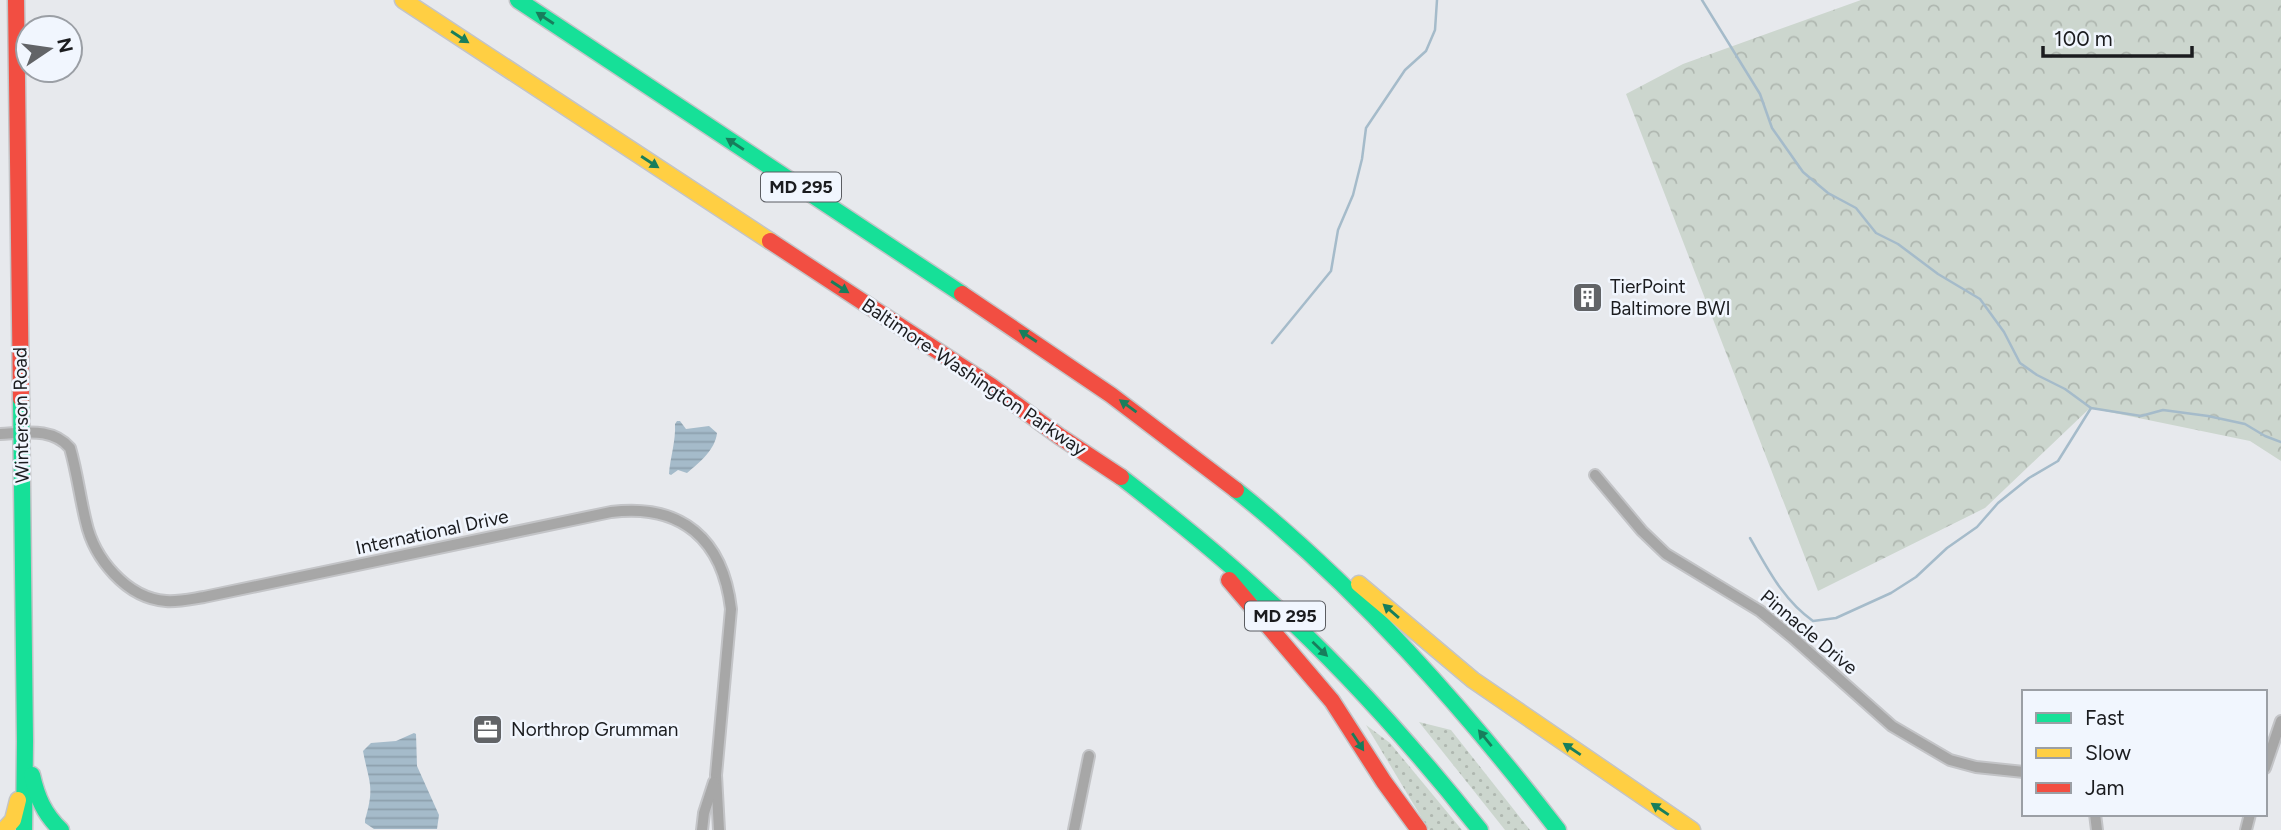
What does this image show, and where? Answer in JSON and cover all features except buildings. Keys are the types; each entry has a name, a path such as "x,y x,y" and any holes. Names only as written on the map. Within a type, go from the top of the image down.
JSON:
{"main road":[{"name":"Winterson Road","path":"16,0 24,830"},
{"name":"Baltimore-Washington Parkway","path":"403,0 1113,470 1265,596 1367,698 1423,759 1480,830"},
{"name":"MD 295","path":"517,0 1069,363 1173,439 1308,553 1371,613 1471,721 1558,830"},
{"path":"1059,436 1191,543 1226,577 1332,701 1384,782 1419,830"},
{"path":"1173,439 1245,486 1472,680 1692,830"},
{"path":"25,741 36,798 61,830"},
{"path":"4,830 13,820 25,763"},
{"path":"1384,782 1407,830"}],"street":[{"name":"International Drive","path":"0,433 54,435 63,440 70,448 86,524 99,556 122,582 143,594 164,601 204,597 611,512 634,509 675,519 694,531 711,547 728,584 731,609 716,775 719,830"},
{"name":"Pinnacle Drive","path":"1595,475 1642,531 1666,554 1759,611 1892,726 1950,760 1976,767 2022,772"},
{"path":"2267,762 2281,721"},
{"path":"1074,830 1089,756"},
{"name":"International Drive","path":"702,830 704,813 716,775"}],"green space":[{"path":"1861,0 2281,0 2281,461 2250,441 2090,408 1985,508 1818,591 1626,94 1683,64"},
{"path":"1419,722 1451,730 1530,830 1505,830"},
{"path":"1366,725 1390,743 1462,830 1429,830"}],"water":[{"path":"677,421 686,429 709,426 717,433 710,450 697,464 687,473 678,470 671,475 669,474"},
{"path":"414,733 417,766 439,815 437,829 374,829 365,823 370,792 363,751 371,743 396,741"}],"waterway":[{"path":"1272,343 1331,271 1338,230 1353,195 1362,159 1366,128 1405,70 1426,51 1435,30 1437,0"},
{"path":"1702,0 1760,94 1772,128 1803,172 1828,193 1856,208 1876,233 1898,244 1938,274 1980,299 2004,332 2020,363 2065,389 2091,408 2141,416 2163,410 2208,416 2245,424 2281,442"},
{"path":"1750,538 1777,583 1802,613 1813,621 1836,618 1891,593 1916,577 1947,548 1977,527 1998,503 2029,478 2058,461 2091,408"}],"traffic: fast":[{"path":"518,0 962,294"},
{"path":"21,399 24,830"},
{"path":"1121,477 1230,565 1322,651 1430,768 1480,830"},
{"path":"1236,490 1324,567 1407,651 1485,739 1558,830"},
{"path":"32,775 42,805 61,830"}],"traffic: slow":[{"path":"403,0 770,241"},
{"path":"1359,584 1473,680 1692,830"},
{"path":"4,830 13,820 18,800"}],"traffic: jam":[{"path":"16,0 21,399"},
{"path":"770,241 991,386 1121,477"},
{"path":"962,294 1111,395 1236,490"},
{"path":"1229,580 1332,701 1384,782 1419,830"}],"place":[{"name":"TierPoint Baltimore BWI","path":"1587,297"},
{"name":"Northrop Grumman","path":"488,729"}]}
